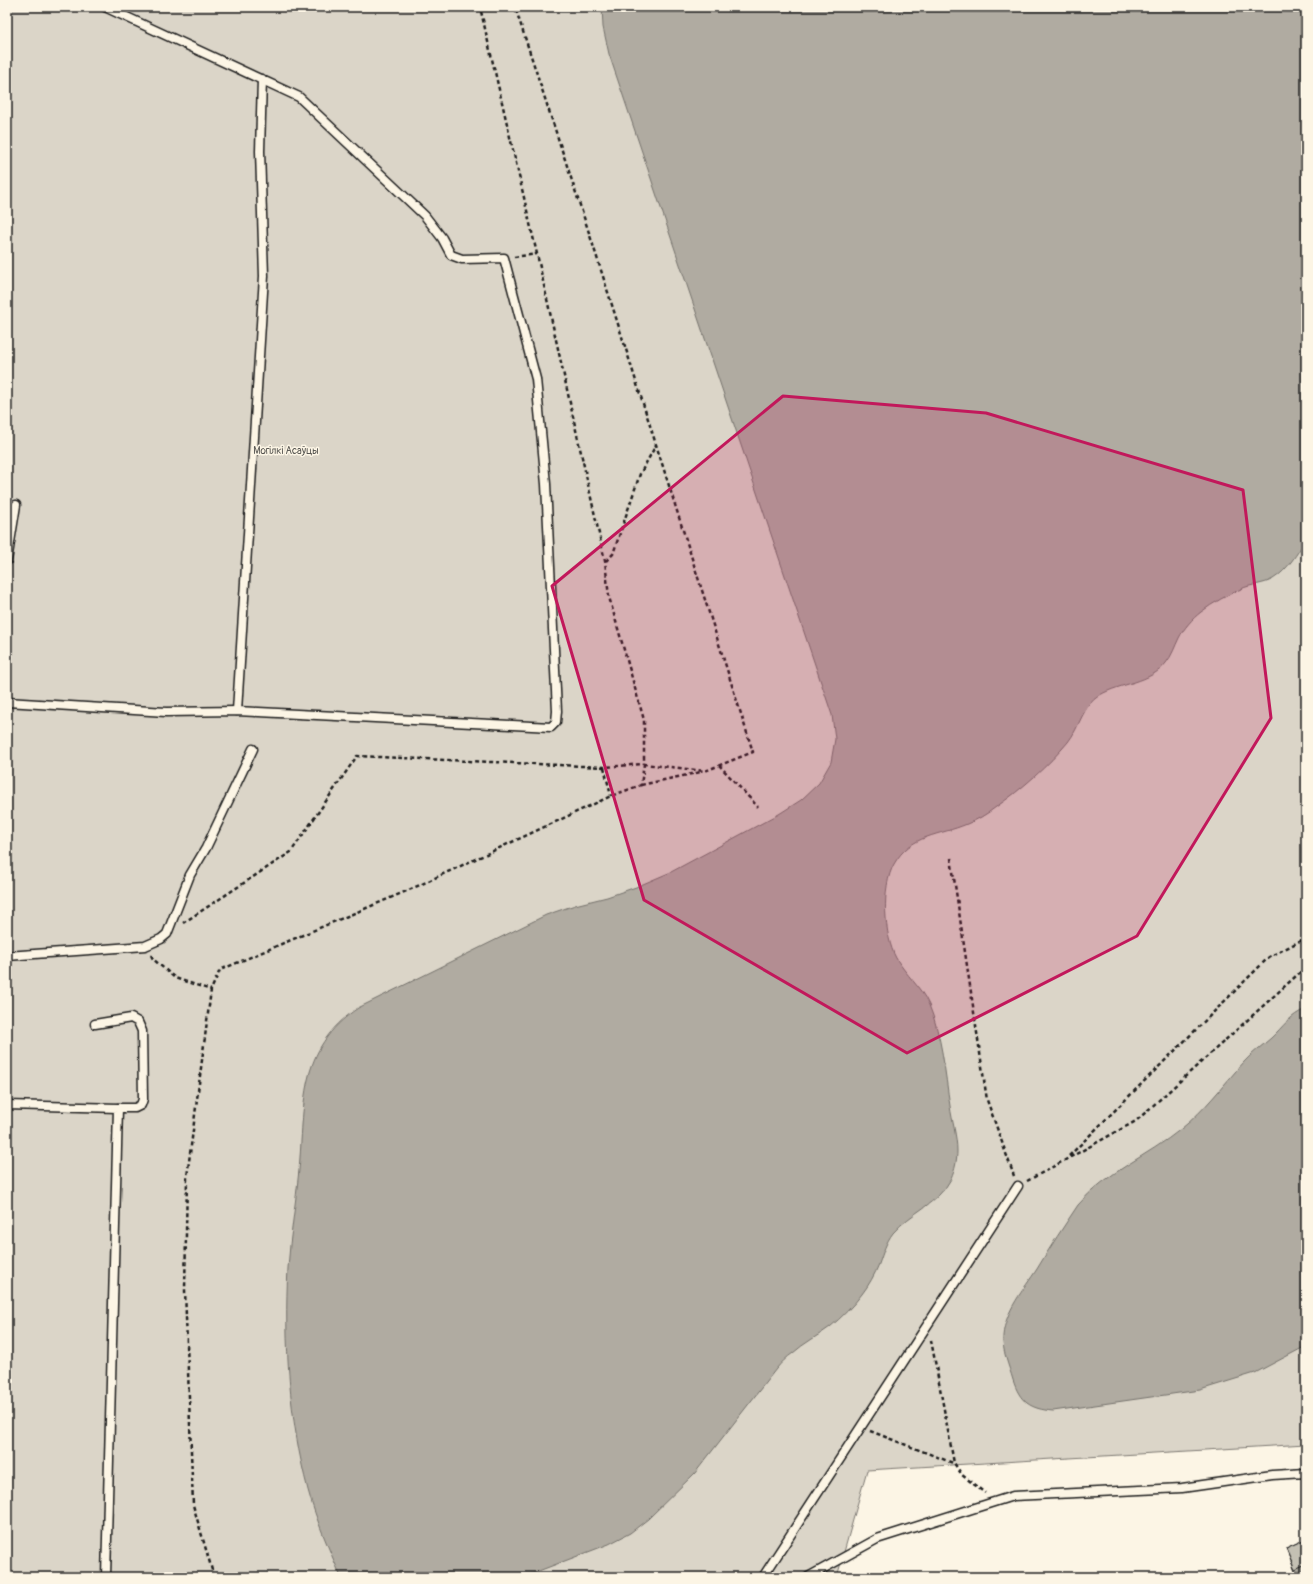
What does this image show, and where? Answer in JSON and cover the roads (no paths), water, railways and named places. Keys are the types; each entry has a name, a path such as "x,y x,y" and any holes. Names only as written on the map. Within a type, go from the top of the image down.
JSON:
{"lane":[{"path":"7,702 166,712 237,712 551,727 556,722 557,703 546,484 536,379 504,258 462,259 451,255 442,238 425,216 299,97 104,7"},
{"path":"237,712 264,276 260,151 262,79"},
{"path":"7,561 16,505"},
{"path":"7,956 145,946 161,939 167,934 190,875 206,848 253,750"},
{"path":"7,1105 135,1108 141,1105 143,1099 142,1030 138,1022 131,1018 95,1024"},
{"path":"106,1577 118,1108"},
{"path":"763,1577 1018,1186"},
{"path":"808,1577 877,1539 1013,1496 1182,1488 1272,1475 1306,1473"}],"park label":[{"name":"Могілкі Асаўцы","path":"286,451"}]}
